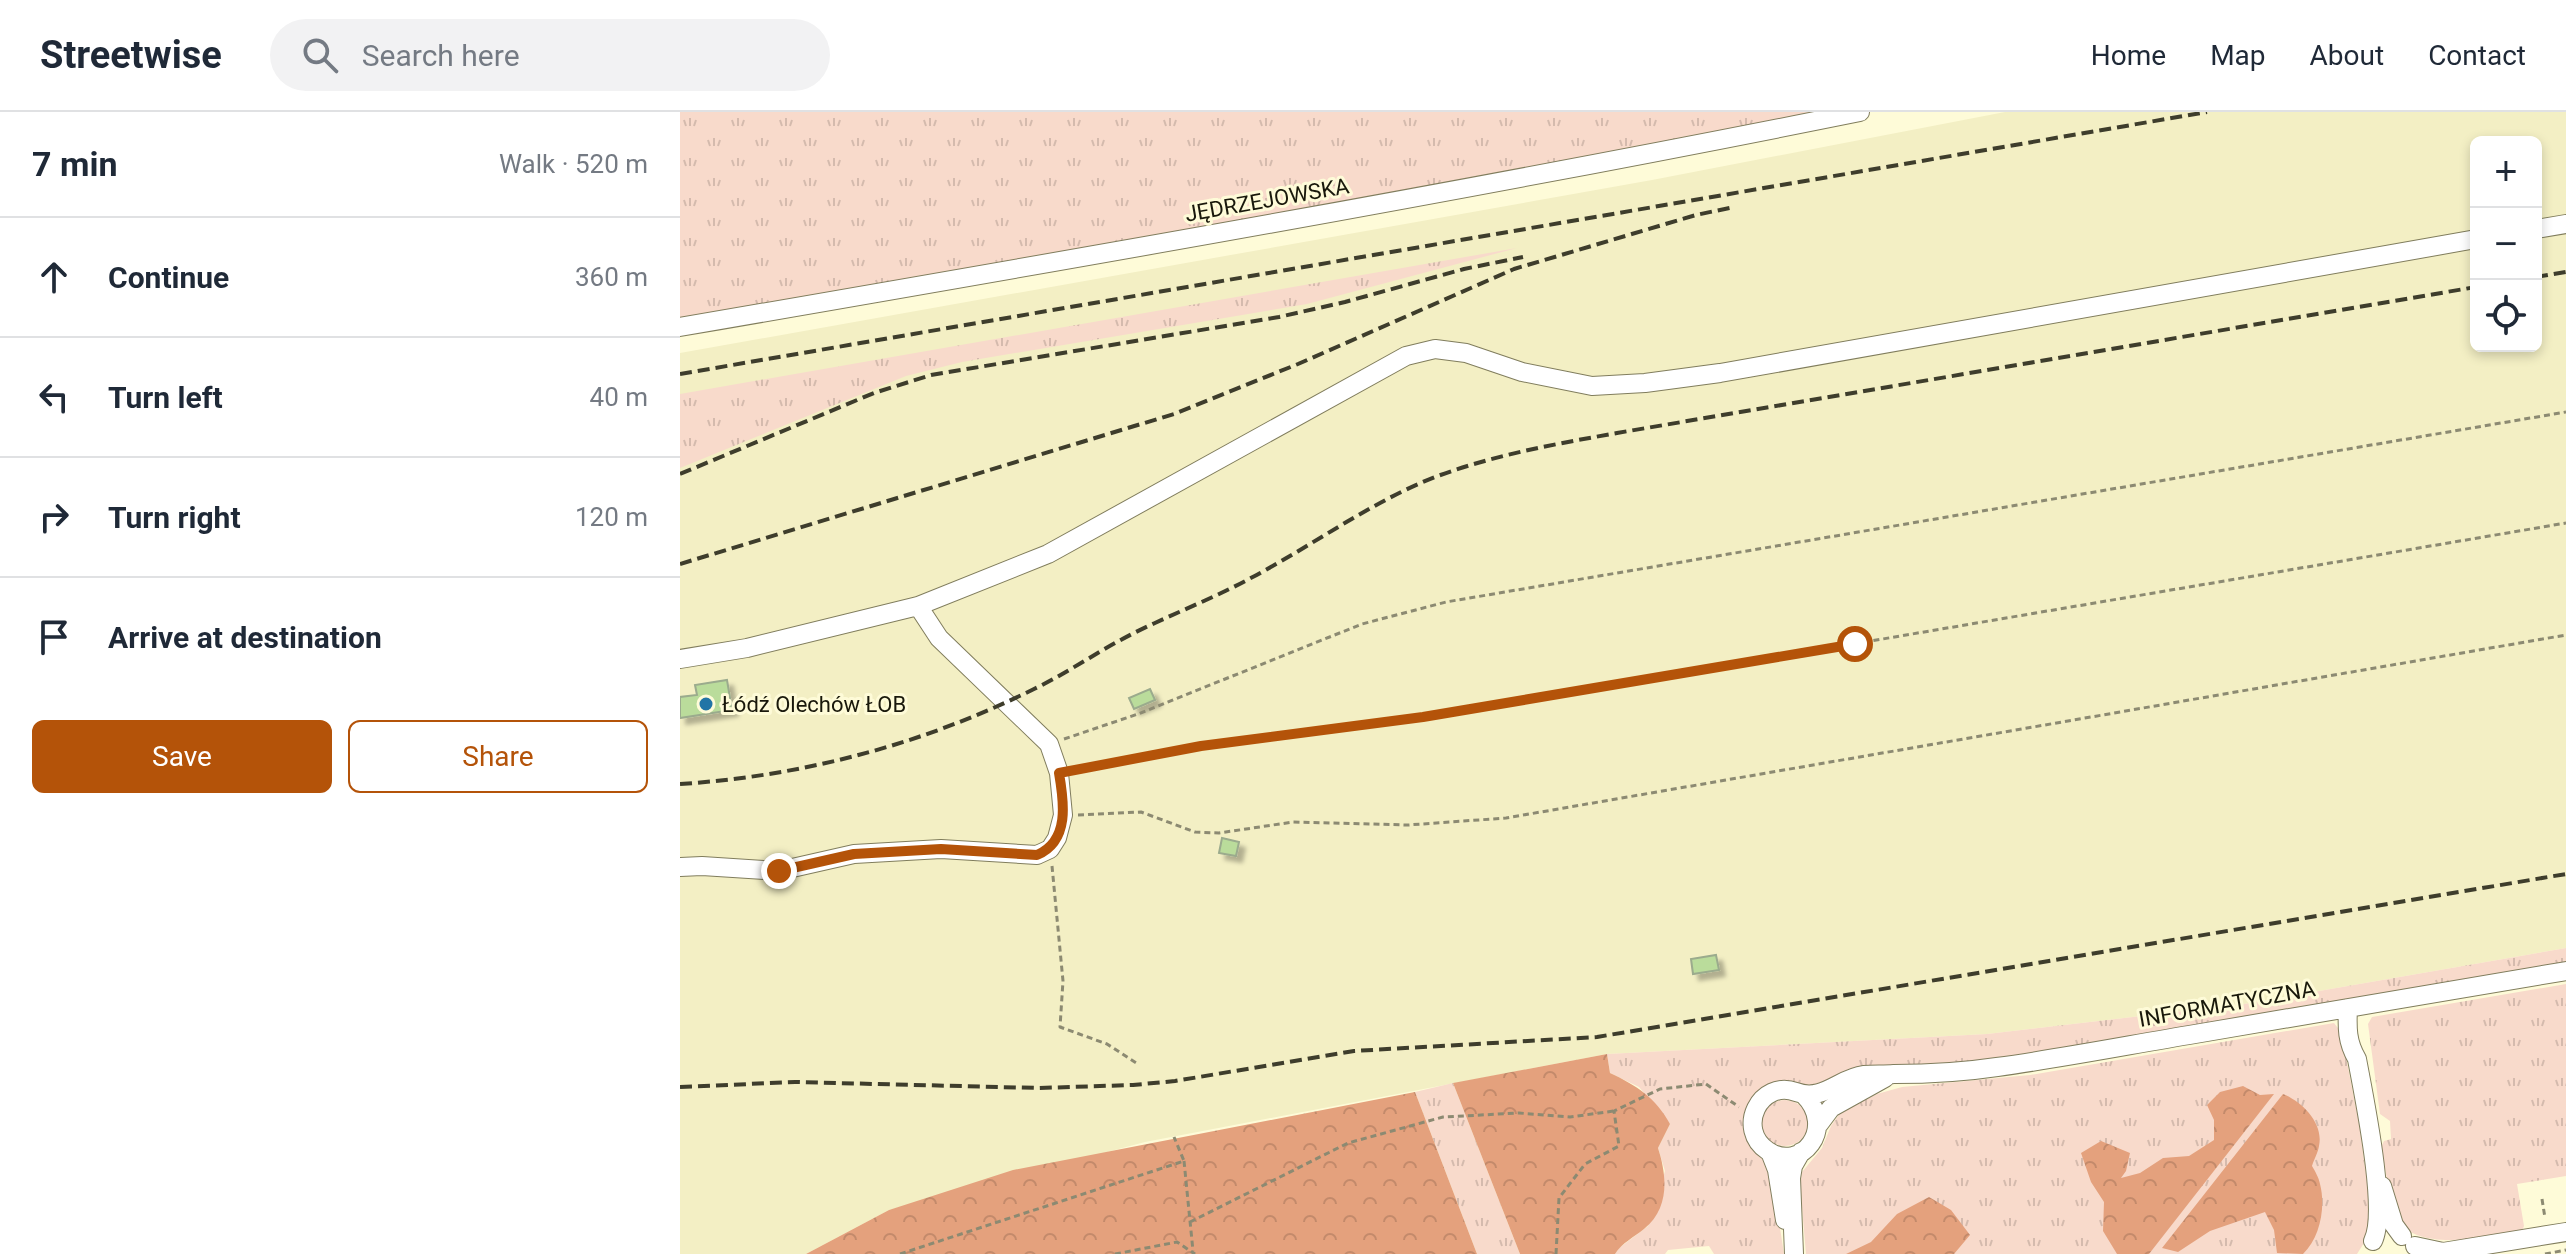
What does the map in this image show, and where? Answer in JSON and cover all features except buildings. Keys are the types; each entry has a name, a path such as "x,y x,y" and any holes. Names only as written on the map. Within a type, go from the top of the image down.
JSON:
{"street":[{"name":"JĘDRZEJOWSKA","path":"680,327 1485,185 1860,112"},
{"path":"2542,228 2566,224"},
{"path":"680,659 747,648 918,606 1048,554 1406,356 1435,349 1466,353 1557,380 1592,386 1645,383 1720,373 2470,240"},
{"path":"680,867 779,871 854,854 941,849 1037,855 1050,849 1057,838 1063,815 1059,773 1049,744 939,638 918,606"},
{"name":"INFORMATYCZNA","path":"1793,1254 1777,1170 1770,1152 1754,1136 1752,1116 1765,1096 1775,1091 1793,1090 1804,1095 1825,1092 1860,1075 1998,1067 2566,971"},
{"path":"2348,1008 2347,1032 2357,1059 2376,1169 2378,1225 2369,1248"},
{"name":"INFORMATYCZNA","path":"1793,1254 1793,1166 1801,1152 1810,1145 1819,1124 1831,1108 1895,1074"},
{"path":"1804,1095 1817,1113 1819,1124"},
{"path":"1770,1152 1790,1156 1801,1152"},
{"path":"2376,1169 2394,1225 2412,1246"},
{"path":"2369,1248 2387,1234 2412,1246 2442,1253 2566,1232"}],"path":[{"path":"1049,744 1138,714 1362,624 1446,602 2566,412"},
{"path":"1059,773 1201,746 1423,717 2566,523"},
{"path":"1063,815 1141,812 1195,832 1219,833 1293,822 1408,825 1506,818 2566,635"},
{"path":"1050,849 1063,981 1060,1027 1107,1044 1138,1064"},
{"path":"1190,1222 1348,1143 1443,1117 1519,1113 1570,1117 1614,1111 1660,1089 1706,1084 1752,1116"},
{"path":"1556,1254 1559,1198 1585,1164 1619,1146 1614,1111"},
{"path":"1174,1137 1184,1161 1194,1252"},
{"path":"900,1254 1184,1161"},
{"path":"1115,1254 1177,1242 1194,1252"},
{"path":"2545,1254 2566,1250"}],"shaded area":[{"path":"2005,112 2566,112 2566,948 2244,1004 1987,1034 1607,1054 1145,1142 889,1210 806,1254 680,1254 680,353 1652,180"}],"green space":[{"path":"680,112 1828,112 1698,139 680,320"},
{"path":"1517,248 1307,304 962,362 906,376 680,468 680,394"},
{"path":"2566,948 2566,964 2009,1057 1879,1067 1824,1087 1793,1084 1745,1119 1744,1129 1749,1144 1771,1169 1784,1254 1714,1254 1709,1246 1668,1250 1665,1254 1615,1254 1648,1226 1665,1171 1658,1148 1670,1124 1639,1087 1610,1073 1607,1054 1987,1034 2244,1004"},
{"path":"2566,984 2566,1176 2517,1184 2524,1226 2522,1231 2452,1240 2418,1235 2405,1228 2393,1208 2381,1147 2384,1141 2391,1139 2390,1121 2380,1114 2368,1024 2372,1017"},
{"path":"2334,1023 2341,1032 2359,1123 2372,1217 2369,1235 2357,1254 1806,1254 1800,1184 1802,1172 1822,1148 1840,1113 1877,1094 1902,1087 2030,1075"},
{"path":"1607,1054 1610,1073 1644,1093 1670,1124 1658,1148 1664,1180 1662,1202 1652,1221 1615,1254 1520,1254 1453,1083"},
{"path":"1453,1083 1520,1254 1477,1254 1415,1092"},
{"path":"2243,1086 2260,1095 2274,1094 2149,1254 2117,1254 2103,1231 2104,1202 2091,1182 2081,1153 2101,1141 2130,1153 2121,1178 2140,1173 2163,1158 2189,1156 2214,1140 2214,1120 2207,1105 2220,1092"},
{"path":"1415,1092 1477,1254 806,1254 889,1210 1013,1170"},
{"path":"2283,1094 2310,1114 2320,1137 2312,1166 2322,1193 2322,1212 2309,1247 2303,1254 2277,1253 2274,1230 2265,1212 2210,1231 2178,1252 2162,1248"},
{"path":"1785,1100 1801,1107 1808,1123 1801,1139 1785,1146 1769,1139 1762,1123 1769,1107"},
{"path":"1929,1197 1951,1210 1970,1235 1954,1254 1846,1254 1871,1242 1897,1214"}],"railway":[{"path":"680,374 2207,112"},
{"path":"680,564 1174,414 1298,364 1514,269 1696,215 1734,207"},
{"path":"680,474 874,393 931,375 1279,317 1464,269 1523,257"},
{"path":"2542,276 2566,272"},
{"path":"680,784 772,774 817,765 906,741 992,709 1134,633 1235,586 1387,499 1435,477 1480,462 1617,433 2470,288"},
{"path":"680,1087 795,1082 1039,1088 1133,1085 1175,1081 1354,1051 1597,1037 2566,874"}],"place":[{"name":"Łódź Olechów ŁOB","path":"706,704"}],"route":[{"path":"779,871 854,854 941,849 1037,855 1050,849 1057,838 1063,815 1059,773 1201,746 1423,717 1855,644"}]}
